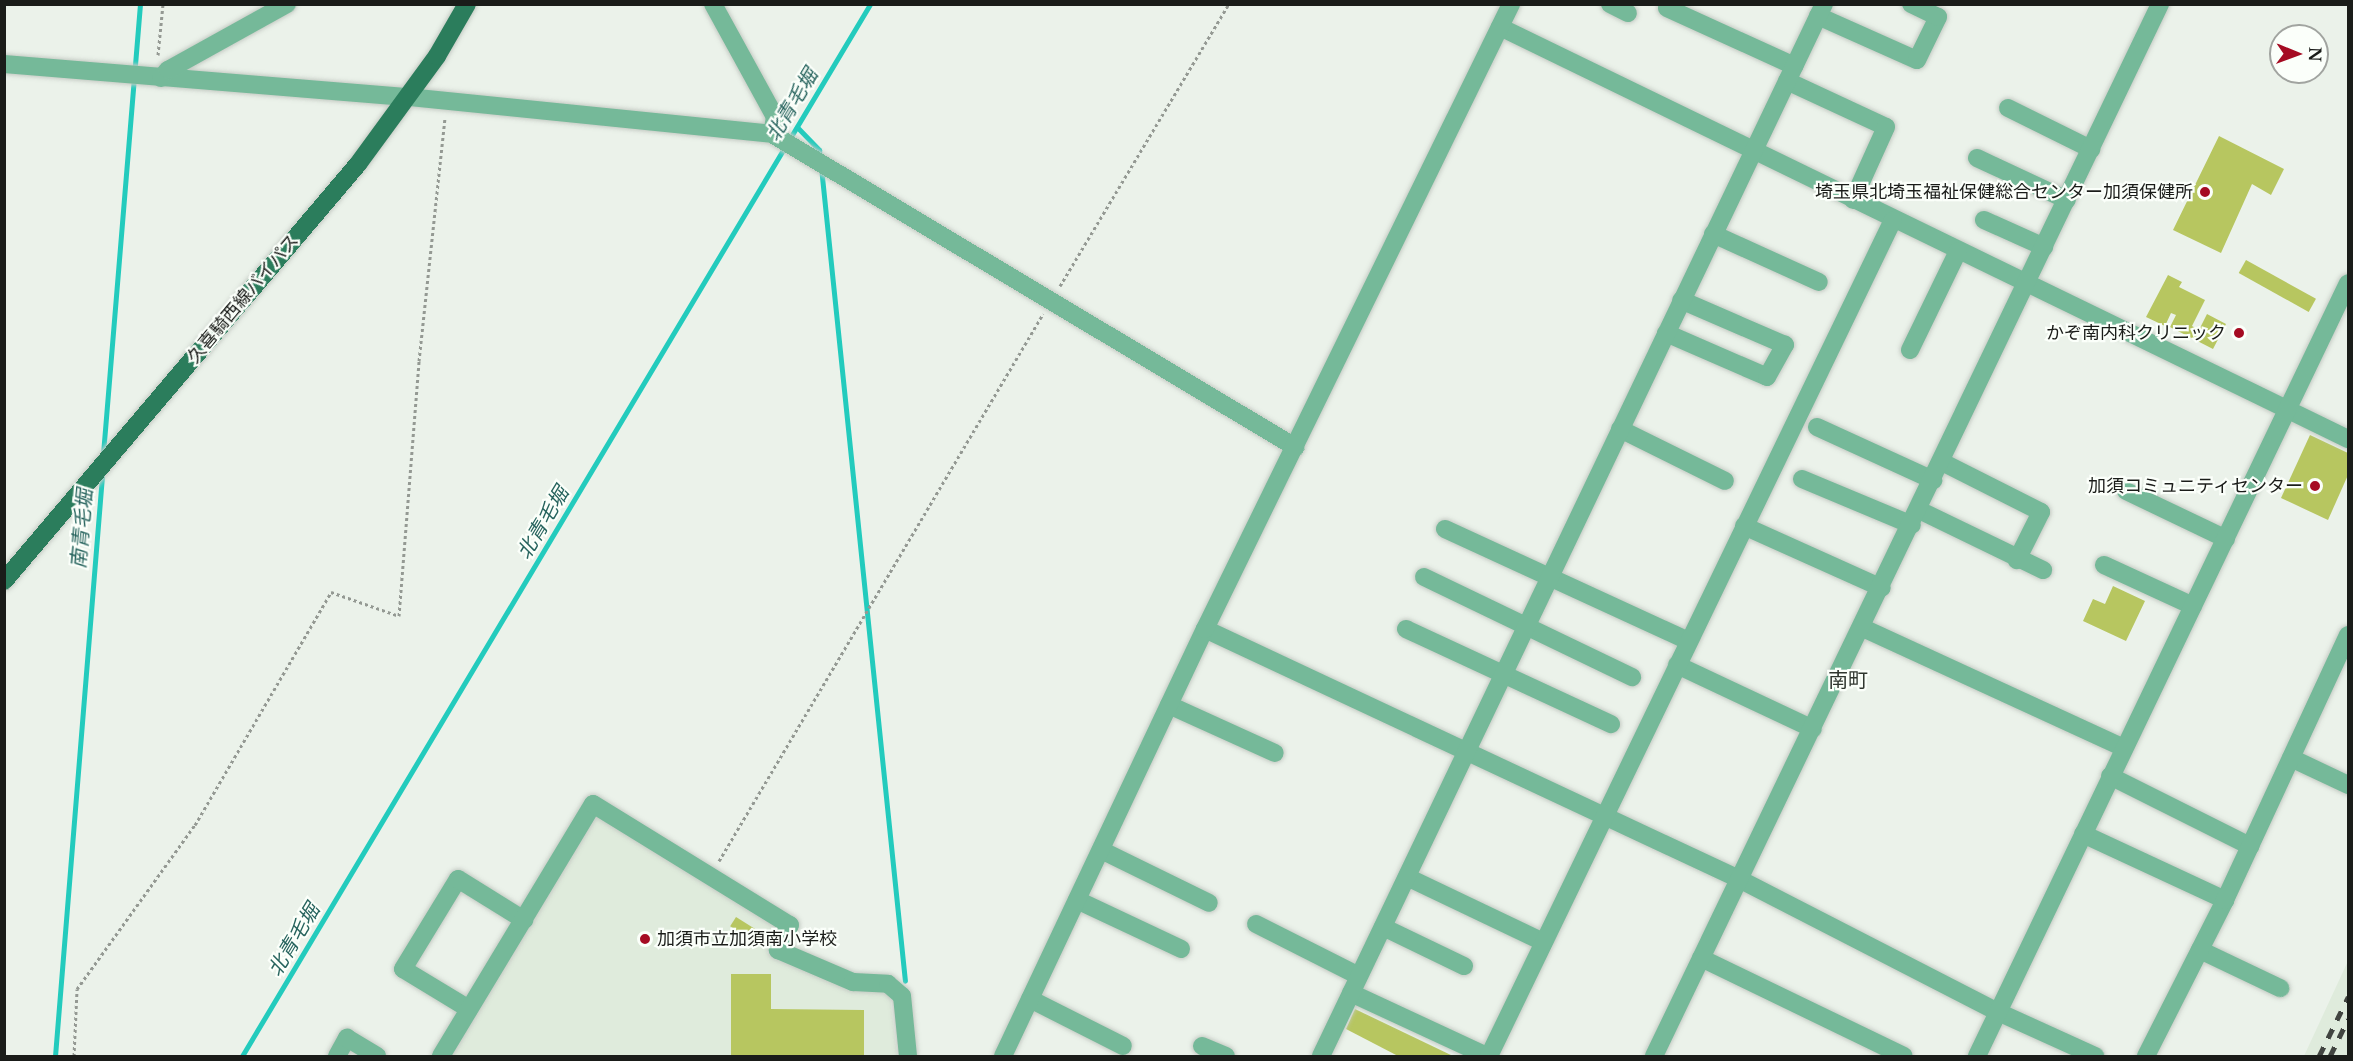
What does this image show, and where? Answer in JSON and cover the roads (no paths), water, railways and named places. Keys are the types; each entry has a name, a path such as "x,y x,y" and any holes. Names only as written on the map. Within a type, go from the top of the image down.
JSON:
{"main road":[{"name":"久喜騎西線バイパス","path":"4,581 358,164 409,97 467,4"}],"street":[{"path":"154,77 287,4"},
{"path":"713,4 775,129 798,149 1295,447"},
{"path":"1003,1056 1205,629 1511,4"},
{"path":"1610,4 1628,13"},
{"path":"1321,1056 1821,10 1917,60 1938,17 1911,4"},
{"path":"1654,1056 1863,628 2160,4"},
{"path":"1667,8 1886,127 1853,200"},
{"path":"1500,27 2026,285 2349,439"},
{"path":"4,64 775,129"},
{"path":"2008,108 2091,149"},
{"path":"1977,158 2067,200"},
{"path":"1351,993 1488,1056 1893,220"},
{"path":"1984,220 2044,247"},
{"path":"1713,234 1820,282"},
{"path":"1910,350 1958,251"},
{"path":"1977,1056 2349,284"},
{"path":"1666,333 1767,377 1785,345 1682,300"},
{"path":"1817,428 1933,480"},
{"path":"1620,429 1725,481"},
{"path":"1942,462 2041,512 2017,560"},
{"path":"1802,479 1915,518 2043,570"},
{"path":"2126,491 2226,539"},
{"path":"1744,526 1882,588"},
{"path":"1445,529 1689,641"},
{"path":"2104,565 2193,606"},
{"path":"1424,577 1527,624 1632,677"},
{"path":"1863,628 2124,748"},
{"path":"1205,629 1604,814 1739,879 1998,1012 2095,1056"},
{"path":"1406,629 1611,724"},
{"path":"2146,1056 2225,900 2291,758 2344,656 2349,635"},
{"path":"1677,665 1813,729"},
{"path":"1169,705 1275,753"},
{"path":"2291,758 2349,785"},
{"path":"2110,776 2250,846"},
{"path":"441,1056 593,804 711,874 790,925 778,950 853,982 888,984 902,996 908,1056"},
{"path":"2083,834 2225,900"},
{"path":"1101,850 1209,903"},
{"path":"1407,877 1544,942"},
{"path":"470,1009 403,969 458,879 524,920"},
{"path":"1077,900 1181,949"},
{"path":"1256,924 1359,976"},
{"path":"1383,927 1464,966"},
{"path":"2200,950 2280,988"},
{"path":"1701,958 1904,1056"},
{"path":"1030,999 1123,1046"},
{"path":"337,1056 347,1038 377,1056"},
{"path":"1202,1046 1226,1056"}],"waterway":[{"name":"南青毛堀","path":"103,454 140,4"},
{"name":"北青毛堀","path":"242,1056 870,4"},
{"path":"797,127 819,150 820,158"},
{"path":"821,167 905,981"},
{"name":"南青毛堀","path":"55,1056 102,476"}],"railway":[{"path":"2319,1056 2348,997"},
{"path":"2330,1056 2348,1019"}],"place":[{"name":"埼玉県北埼玉福祉保健総合センター加須保健所","path":"2205,192"},
{"name":"かぞ南内科クリニック","path":"2239,333"},
{"name":"加須コミュニティセンター","path":"2315,486"},
{"name":"加須市立加須南小学校","path":"645,939"}],"district":[{"name":"南町","path":"1848,680"}]}
